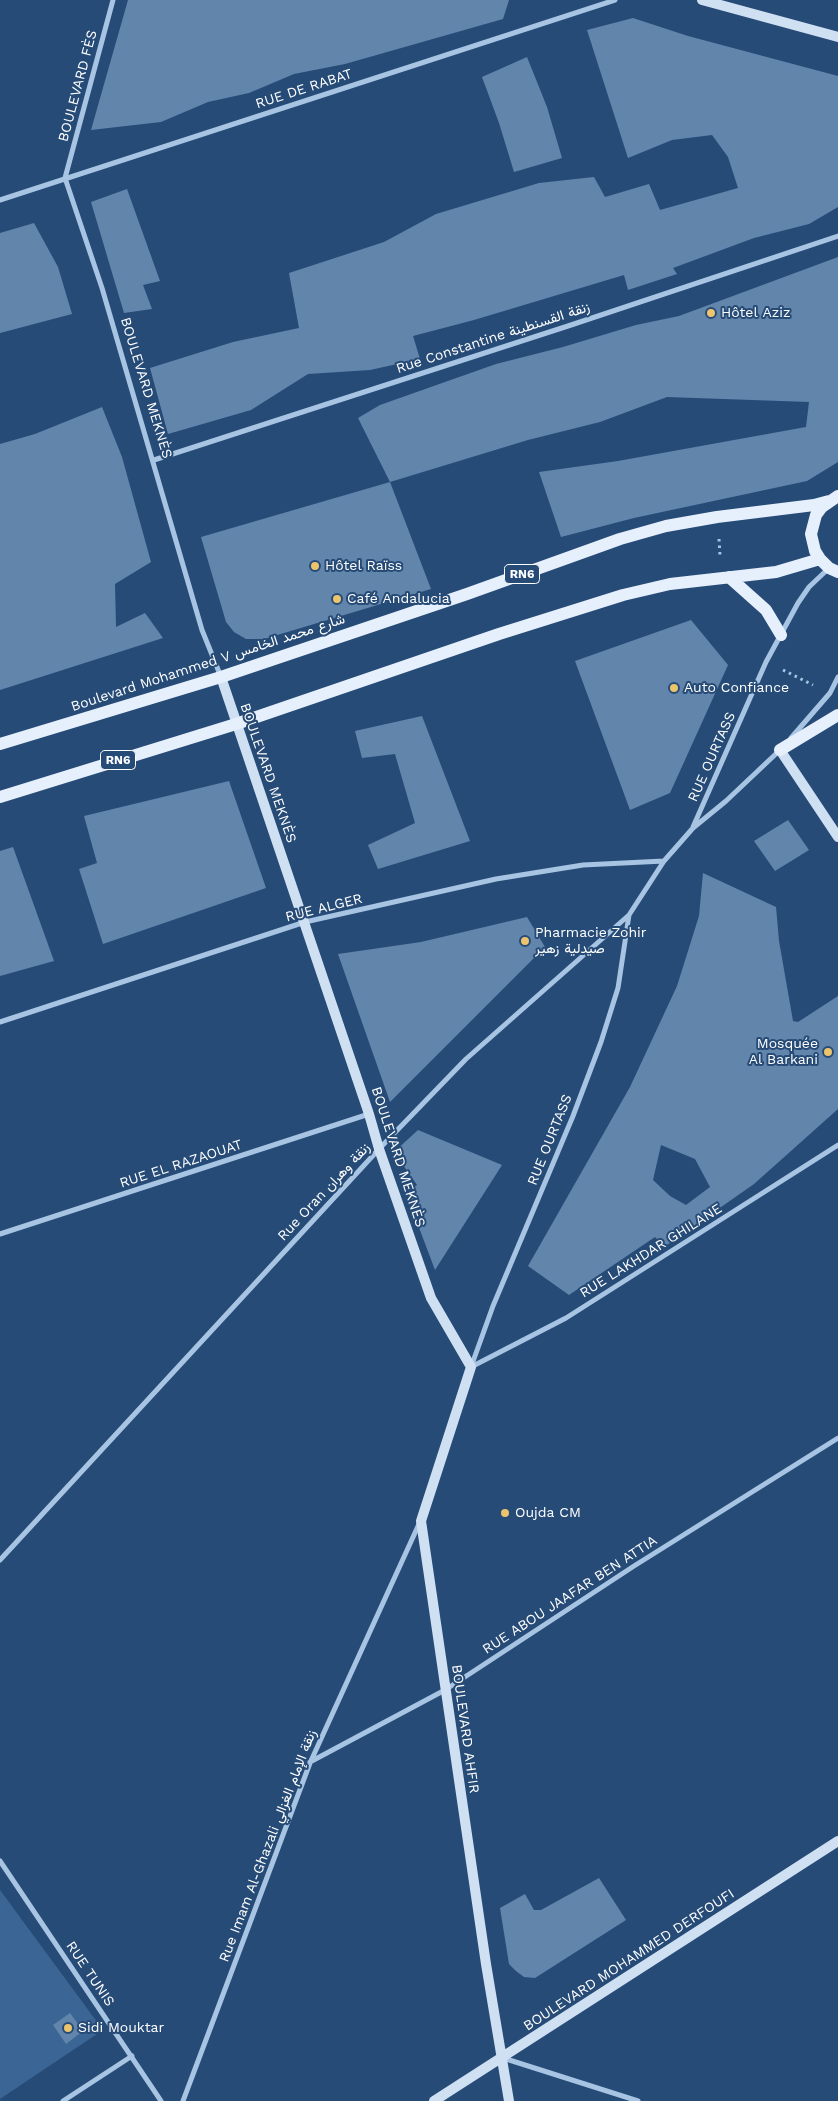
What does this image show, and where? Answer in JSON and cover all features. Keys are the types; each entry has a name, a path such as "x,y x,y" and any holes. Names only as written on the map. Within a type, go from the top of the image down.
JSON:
{"main road":[{"name":"Boulevard Mohammed V شارع محمد الخامس","path":"0,744 221,677 467,594 620,539 666,526 717,517 814,505 834,498"},
{"name":"RN6","path":"0,797 236,724 499,634 623,594 670,584 829,567 812,543 812,524 819,511 834,498"},
{"path":"725,578 766,610 781,635"},
{"path":"780,750 838,715"}],"street":[{"name":"BOULEVARD FÈS","path":"65,178 113,0"},
{"name":"RUE DE RABAT","path":"0,200 614,0"},
{"path":"702,0 838,37"},
{"name":"BOULEVARD MEKNÈS","path":"65,178 102,288 154,460 202,630 221,677 305,922 370,1114 379,1149 431,1298 471,1367"},
{"name":"Rue Constantine زنقة القسنطينة","path":"154,460 568,326 838,236"},
{"name":"RUE OURTASS","path":"693,828 766,662 809,587 829,567"},
{"path":"693,828 726,801 780,750 830,693 838,677"},
{"path":"780,750 838,837"},
{"name":"Rue Oran زنقة وهران","path":"0,1560 379,1149 466,1059 630,915 664,861 693,828"},
{"name":"RUE ALGER","path":"0,1022 305,922 496,879 584,865 664,861"},
{"name":"RUE OURTASS","path":"471,1367 493,1306 573,1116 601,1042 618,988 630,915"},
{"name":"RUE EL RAZAOUAT","path":"0,1234 370,1114"},
{"name":"RUE LAKHDAR GHILANE","path":"471,1367 566,1318 838,1145"},
{"name":"BOULEVARD AHFIR","path":"471,1367 421,1521 486,1964 509,2101"},
{"name":"RUE ABOU JAAFAR BEN ATTIA","path":"310,1763 445,1690 634,1566 838,1438"},
{"name":"Rue Imam Al-Ghazali زنقة الإمام الغزالي","path":"183,2101 310,1763 421,1521"},
{"name":"BOULEVARD MOHAMMED DERFOUFI","path":"434,2101 838,1840"},
{"name":"RUE TUNIS","path":"0,1861 161,2101"},
{"path":"63,2101 132,2056"},
{"path":"502,2058 638,2101"}],"path":[{"path":"717,517 725,578"},
{"path":"766,662 830,693"}],"shaded area":[{"path":"0,1890 103,2030 0,2099"}],"building":[{"path":"128,0 509,0 503,19 345,64 294,74 249,93 208,102 161,122 91,130"},
{"path":"633,18 688,36 838,76 838,207 809,224 754,238 673,268 677,274 628,290 624,275 474,320 413,336 420,359 370,370 308,374 251,410 168,434 150,368 233,342 299,328 289,273 384,242 436,214 539,183 594,177 605,197 649,184 660,210 738,188 728,157 712,135 672,140 628,158 587,30"},
{"path":"527,57 547,107 562,158 514,172 482,77"},
{"path":"127,189 160,281 143,285 152,309 124,313 91,202"},
{"path":"34,223 58,267 72,314 0,333 0,233"},
{"path":"838,257 838,462 807,481 634,518 561,537 539,472 618,461 806,427 809,402 667,397 600,422 528,440 390,482 358,418 380,405 496,364 563,347 636,325 679,316"},
{"path":"102,407 122,457 151,562 115,584 116,627 145,613 163,638 0,690 0,444 35,434"},
{"path":"390,482 431,589 264,639 246,639 234,632 226,622 201,537"},
{"path":"691,620 728,665 670,793 630,810 575,661"},
{"path":"422,716 470,841 378,869 368,845 415,823 395,754 362,758 355,731"},
{"path":"229,781 266,888 103,944 79,869 97,863 84,816"},
{"path":"788,820 809,850 775,871 754,841"},
{"path":"13,847 54,961 0,976 0,851"},
{"path":"703,873 776,907 779,941 793,1021 798,1022 838,996 838,1109 754,1184 664,1247 655,1237 569,1295 528,1266 630,1087 677,986 699,916","holes":["661,1145 695,1159 710,1187 686,1205 670,1196 653,1180"]},
{"path":"527,917 545,947 390,1102 338,954 421,942"},
{"path":"418,1130 502,1165 435,1270 406,1193 417,1185 394,1152"},
{"path":"599,1878 626,1920 535,1978 524,1977 516,1971 509,1964 500,1908 525,1894 534,1910 541,1910"},
{"name":"Sidi Mouktar","path":"70,2013 83,2031 66,2044 53,2025"}],"place":[{"name":"Hôtel Aziz","path":"711,313"},
{"name":"Hôtel Raïss","path":"315,566"},
{"name":"Café Andalucia","path":"337,599"},
{"name":"Auto Confiance","path":"674,688"},
{"name":"Pharmacie Zohir صيدلية زهير","path":"525,941"},
{"name":"Mosquée Al Barkani","path":"828,1052"},
{"name":"Oujda CM","path":"505,1513"},
{"name":"Sidi Mouktar","path":"68,2028"}]}
